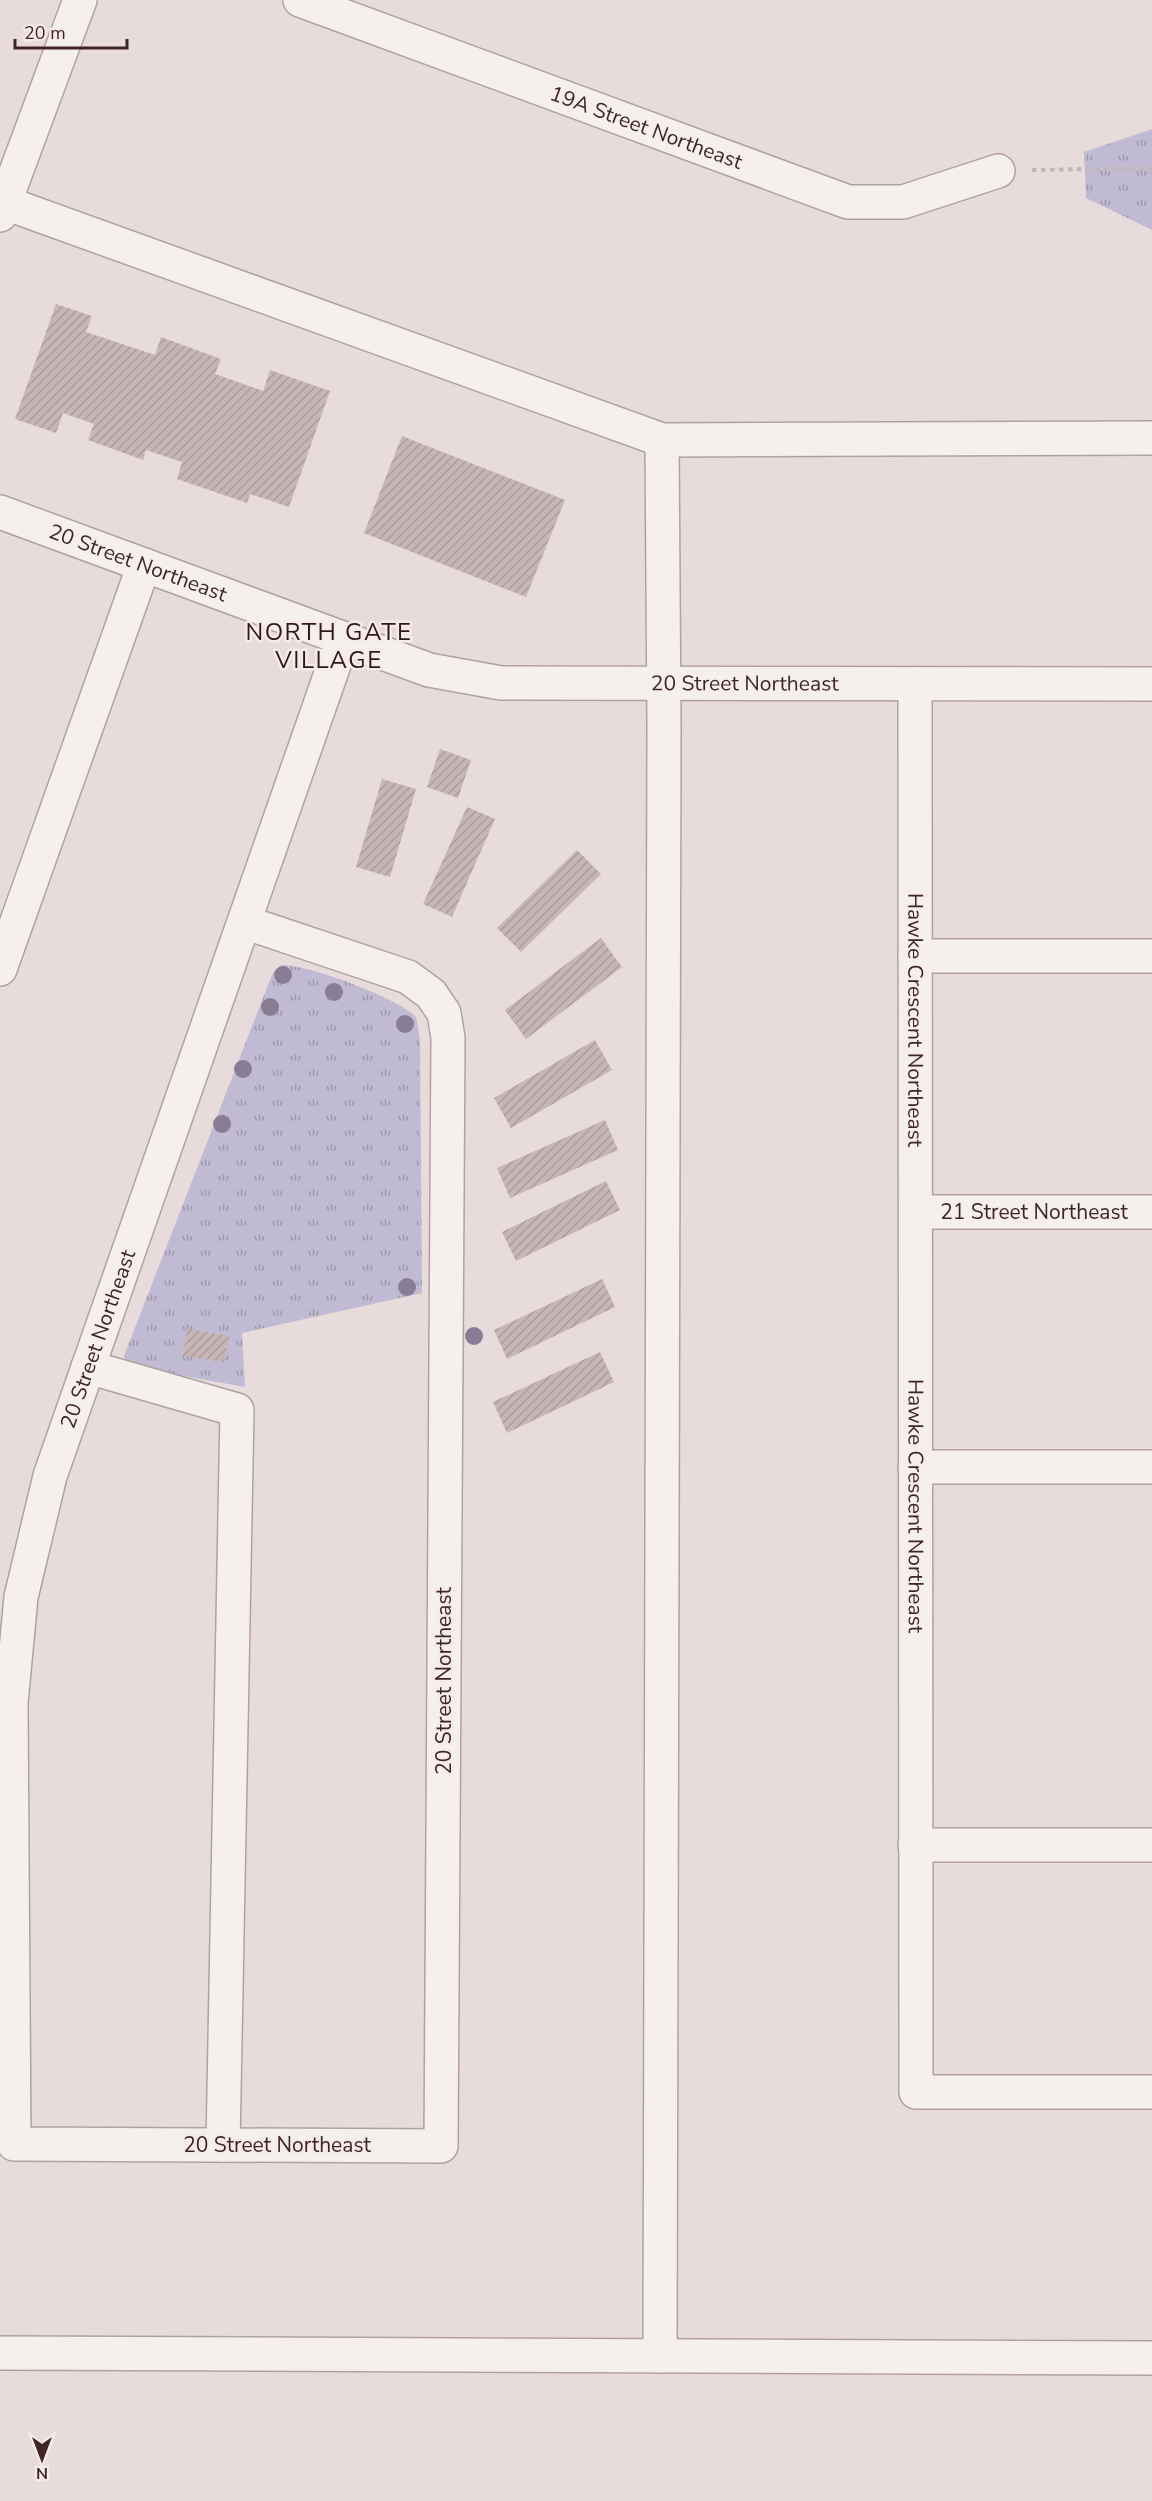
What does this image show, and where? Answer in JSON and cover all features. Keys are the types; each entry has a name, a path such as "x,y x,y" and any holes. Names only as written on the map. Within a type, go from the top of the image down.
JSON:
{"street":[{"path":"80,0 2,206 662,440 1152,438"},
{"name":"19A Street Northeast","path":"300,0 848,202 903,202 998,171"},
{"path":"660,2356 664,683 662,440"},
{"name":"20 Street Northeast","path":"0,512 429,670 501,683 1152,684"},
{"path":"0,969 144,566"},
{"name":"20 Street Northeast","path":"244,922 408,977 431,994 444,1013 447,1030 441,2146 14,2144 11,1703 21,1597 50,1476 343,639"},
{"name":"Hawke Crescent Northeast","path":"915,684 916,2092 1152,2092"},
{"path":"915,956 1152,956"},
{"name":"21 Street Northeast","path":"917,1212 1152,1212"},
{"path":"88,1367 237,1410 223,2145"},
{"path":"915,1467 1152,1467"},
{"path":"915,1845 1152,1845"},
{"path":"0,2353 1152,2358"}],"path":[{"path":"998,171 1152,168"}],"green space":[{"path":"1152,129 1152,230 1086,198 1084,152"},
{"path":"281,965 311,970 352,984 391,1001 416,1017 420,1039 422,1293 242,1333 245,1387 128,1366 124,1356 268,985 273,973"}],"building":[{"path":"56,304 92,316 86,332 155,355 161,337 221,359 215,374 263,391 270,370 330,391 289,507 250,494 247,503 177,479 182,462 146,450 143,460 88,440 94,424 63,413 56,433 15,419"},
{"path":"402,436 565,500 526,597 364,533"},
{"path":"440,749 471,760 458,798 427,787"},
{"path":"382,779 416,789 390,877 356,867"},
{"path":"467,807 495,819 452,917 423,904"},
{"path":"577,850 601,874 521,952 497,928"},
{"path":"601,938 622,967 526,1039 505,1010"},
{"path":"595,1040 612,1070 511,1128 494,1098"},
{"path":"605,1120 618,1150 510,1198 497,1168"},
{"path":"606,1181 620,1210 516,1261 502,1232"},
{"path":"602,1279 615,1307 507,1359 494,1330"},
{"path":"187,1329 229,1336 224,1362 183,1356"},
{"path":"600,1352 614,1382 507,1433 493,1402"}],"district":[{"name":"NORTH GATE VILLAGE","path":"329,646"}]}
